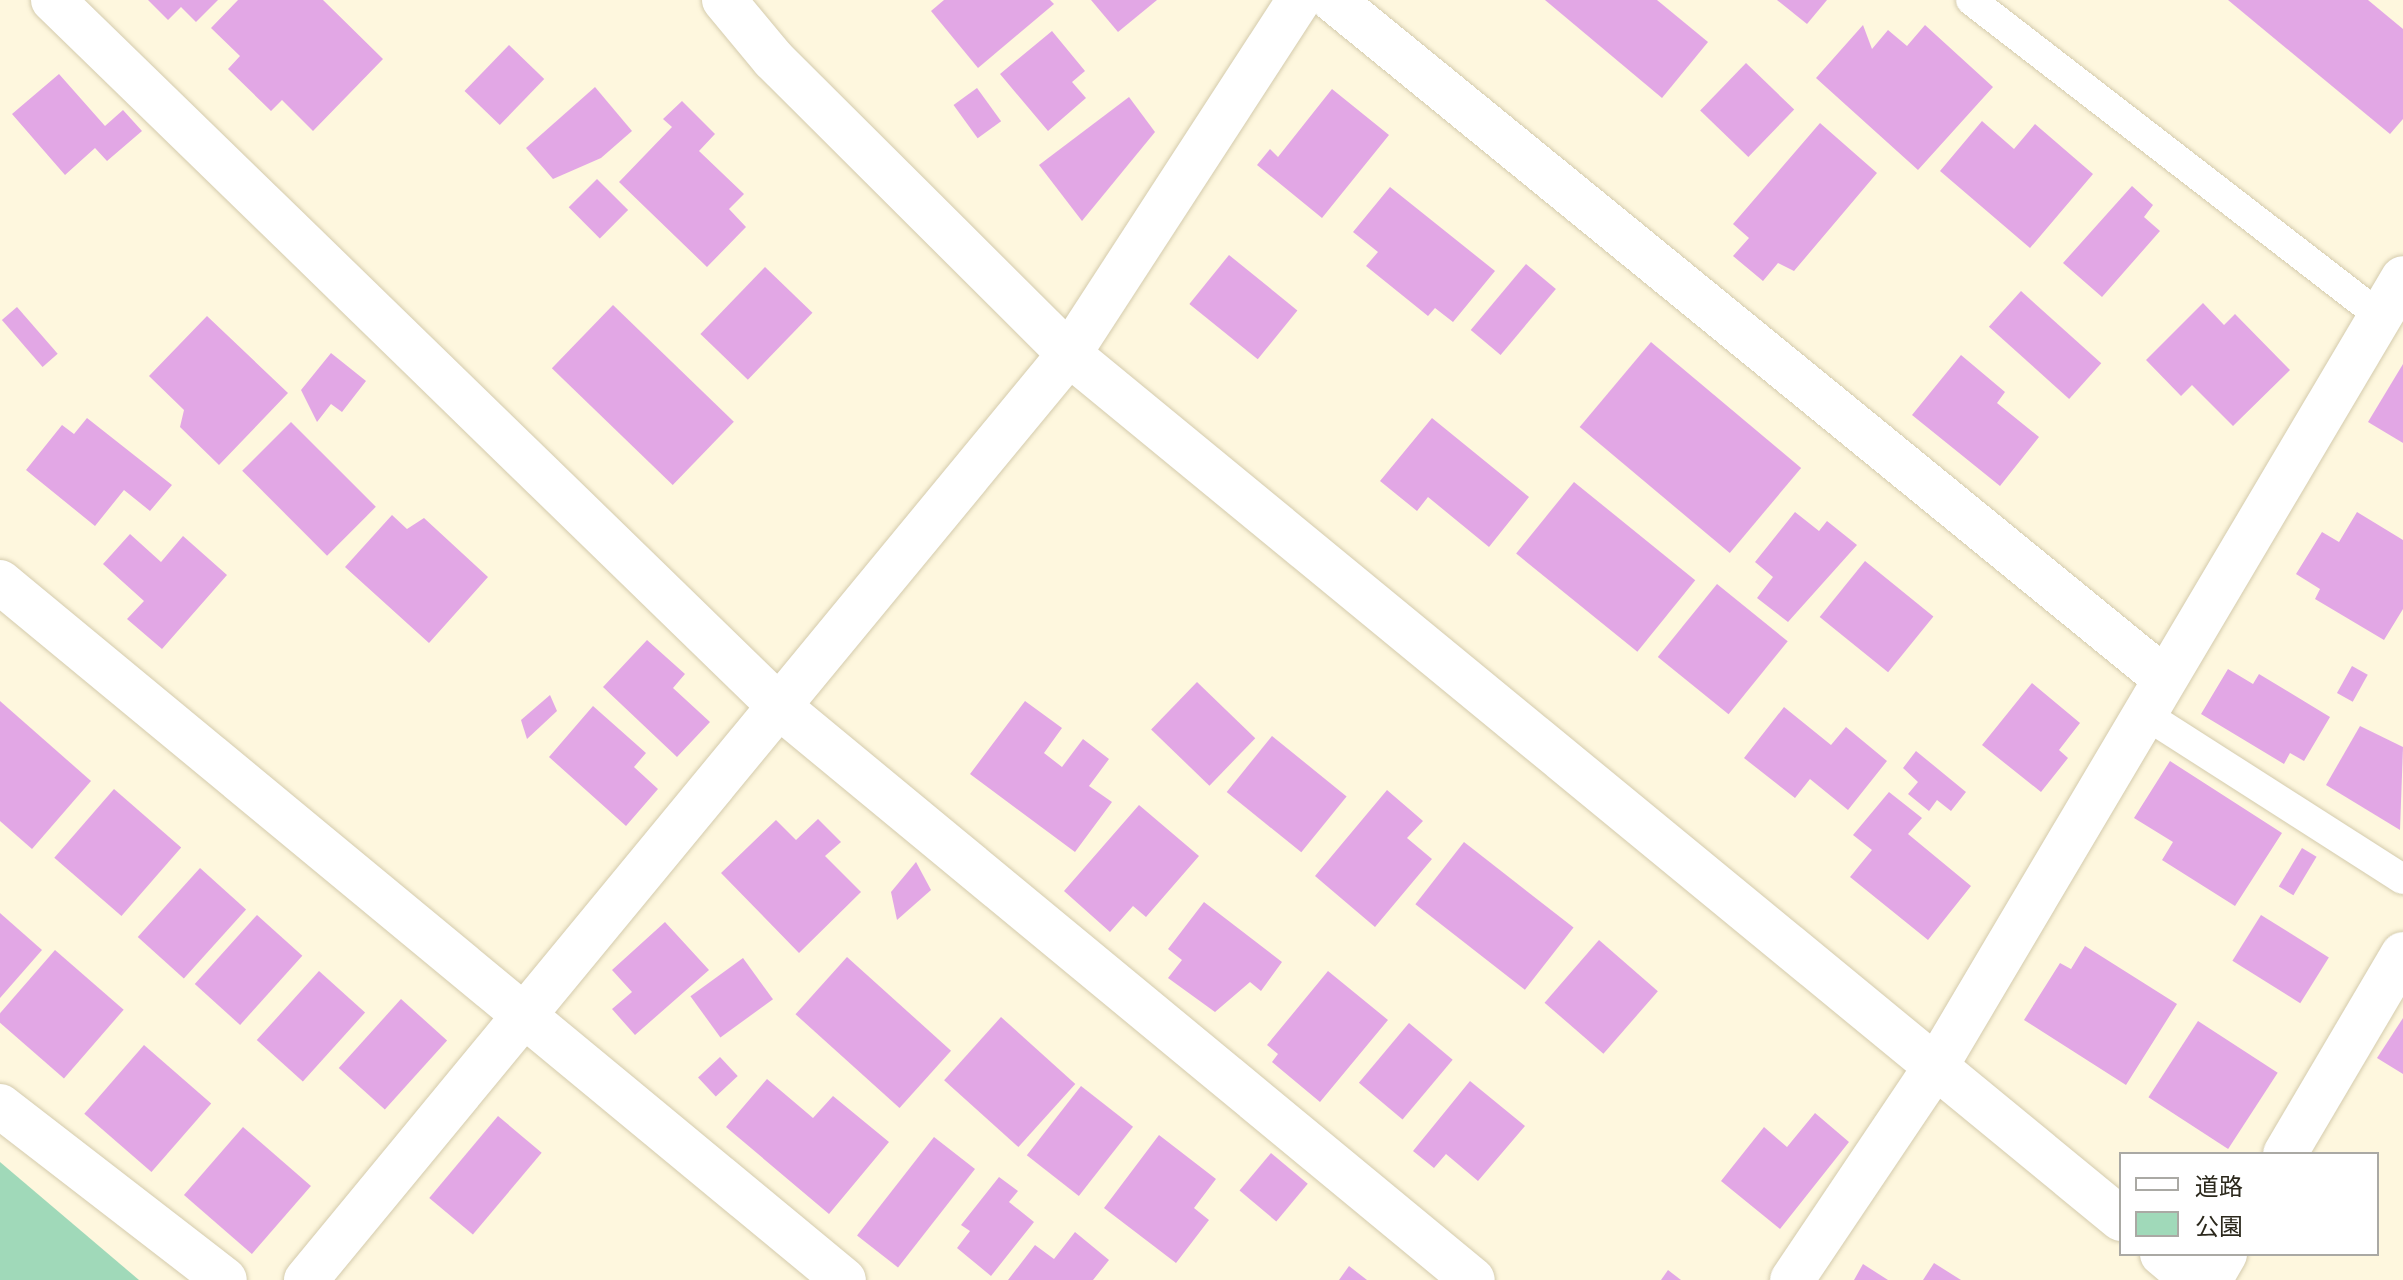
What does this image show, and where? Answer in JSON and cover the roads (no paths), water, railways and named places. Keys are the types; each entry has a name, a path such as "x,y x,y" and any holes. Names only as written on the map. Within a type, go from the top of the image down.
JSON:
{"street":[{"path":"53,0 782,709 1473,1280"},
{"path":"724,0 773,59 1069,354 1938,1063 2119,1217"},
{"path":"306,1280 521,1015 782,709 1069,354 1299,0"},
{"path":"1333,0 2154,695"},
{"path":"1792,1280 1938,1063 2403,278"},
{"path":"0,582 844,1280"},
{"path":"2286,1152 2403,954"},
{"path":"0,1106 225,1280"},
{"path":"2164,1256 2193,1280"},
{"path":"2210,1280 2224,1256"}],"lane":[{"path":"1971,0 2380,316"},
{"path":"2154,695 2403,879"}]}
